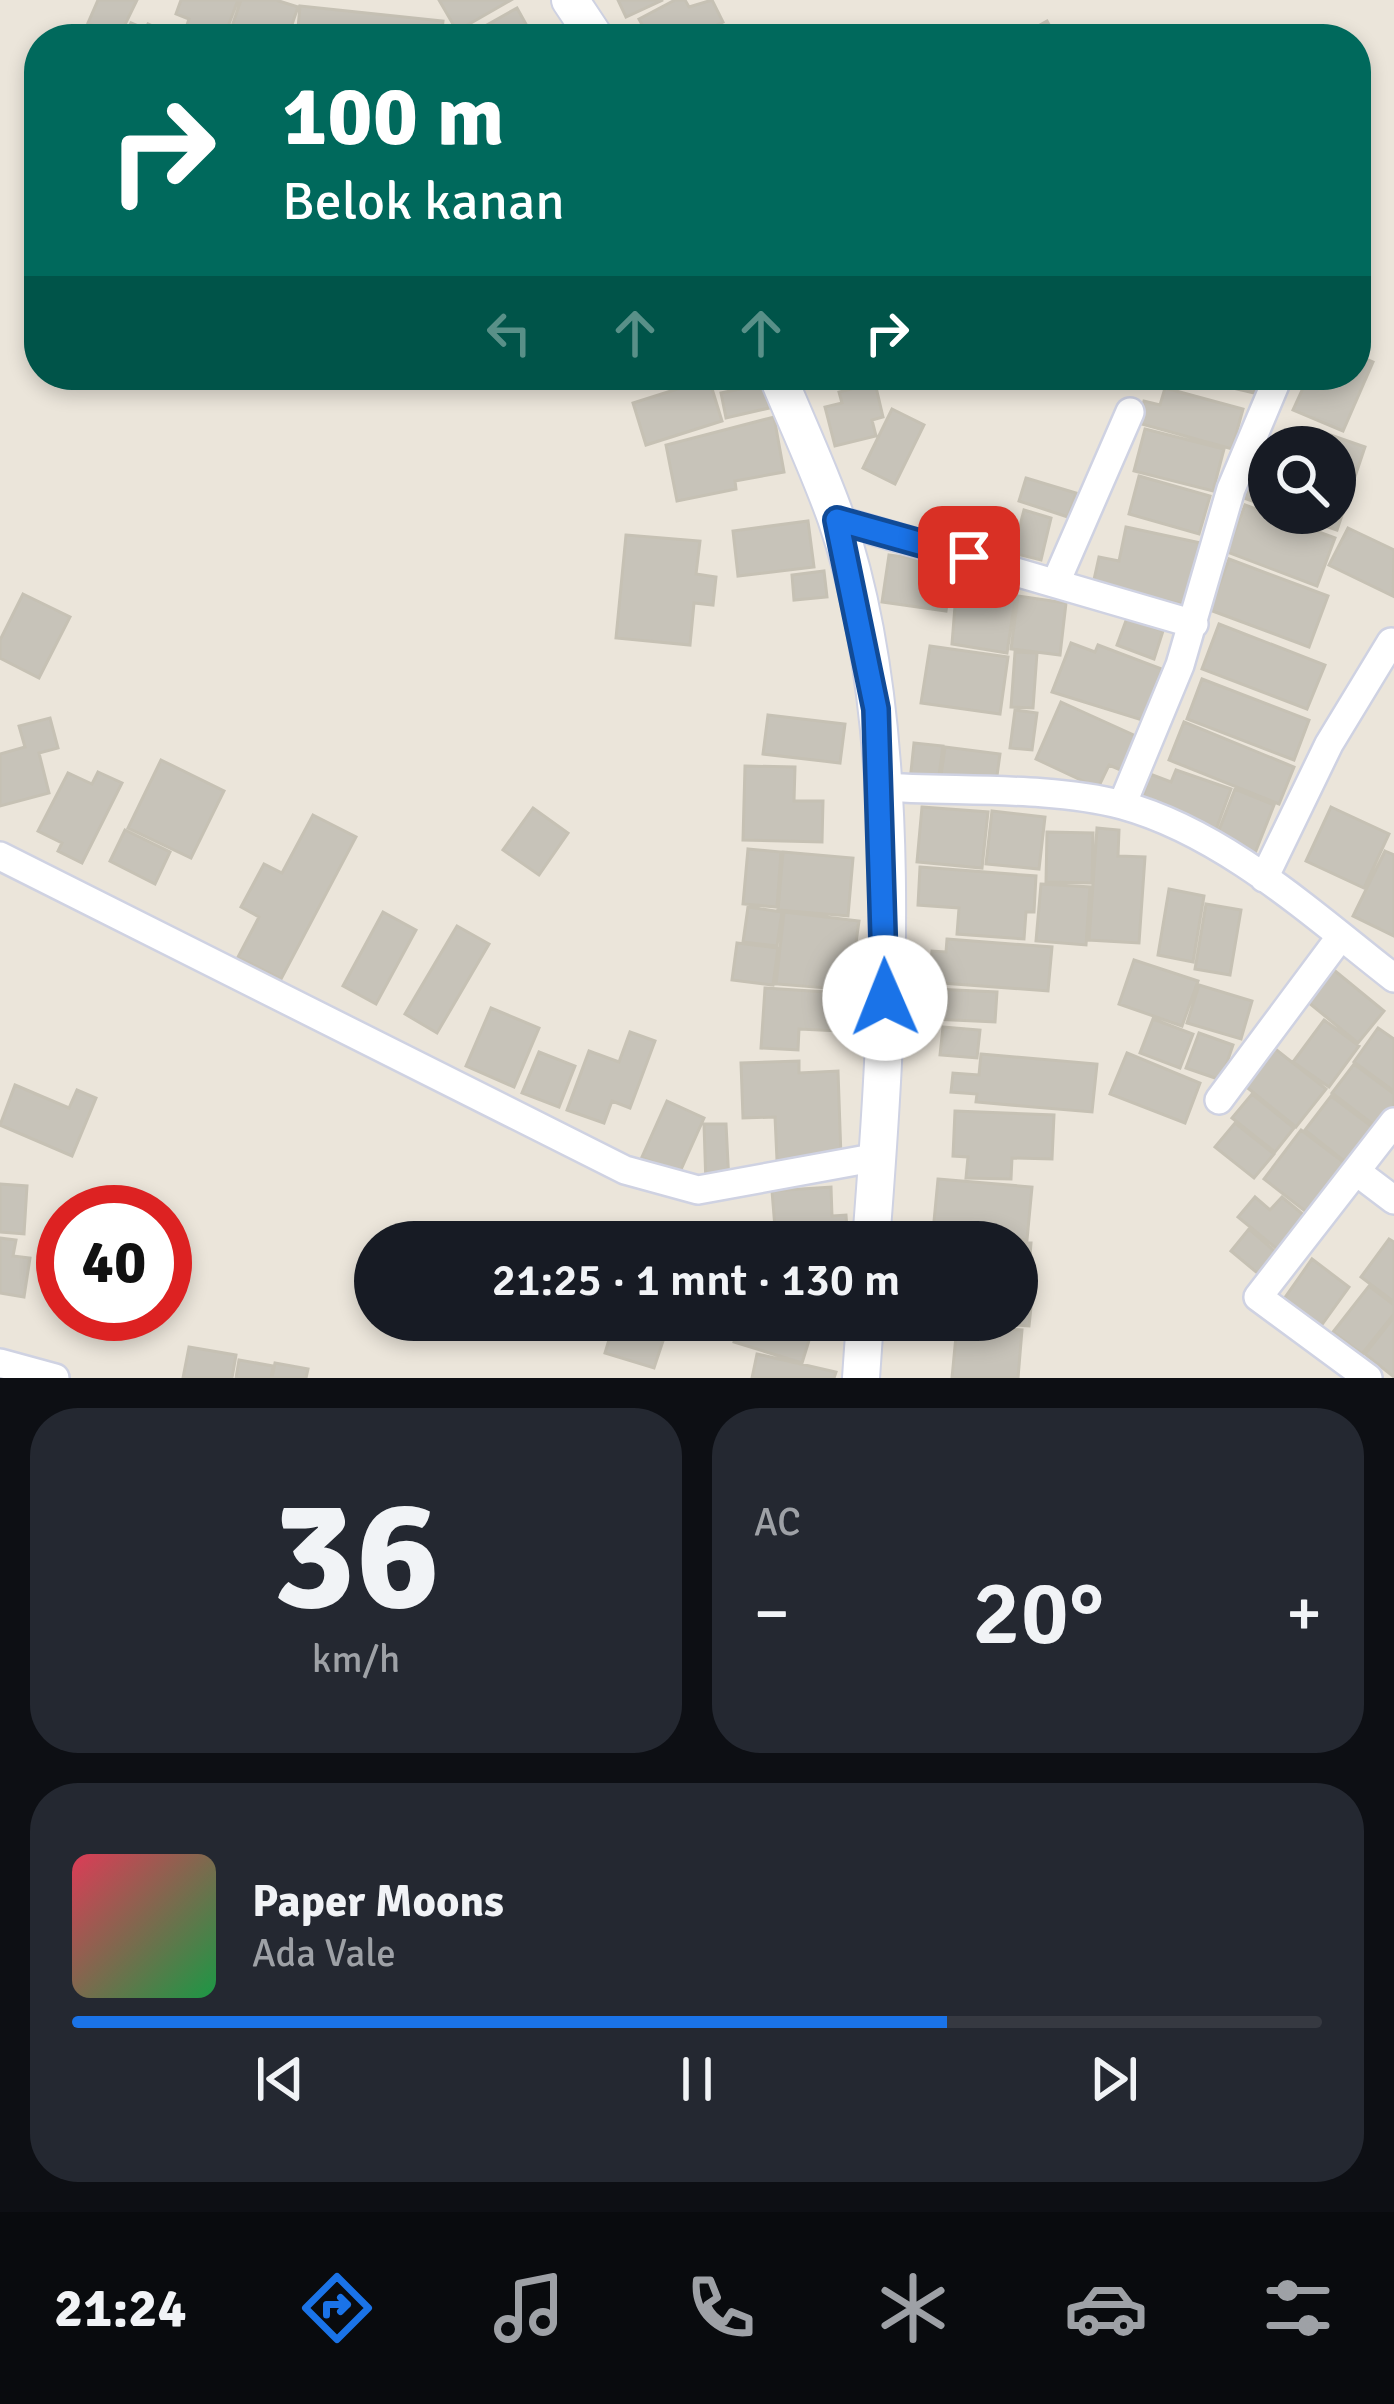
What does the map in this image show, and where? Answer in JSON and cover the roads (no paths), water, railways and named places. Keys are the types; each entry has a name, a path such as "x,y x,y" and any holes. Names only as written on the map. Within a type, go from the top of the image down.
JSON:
{"street":[{"path":"783,390 837,520 876,709 885,998 873,1221"},
{"path":"1122,805 1194,624 1231,489 1274,390"},
{"path":"1056,582 1130,412"},
{"path":"837,520 1194,624"},
{"path":"1264,878 1329,744 1391,642"},
{"path":"882,788 1122,805 1200,838 1264,878 1394,978"},
{"path":"0,856 625,1170 698,1190 878,1157"},
{"path":"1219,1100 1341,936"},
{"path":"1368,1378 1258,1297 1394,1122"},
{"path":"1357,1172 1394,1200"},
{"path":"861,1378 864,1341"},
{"path":"0,1363 55,1378"}]}
